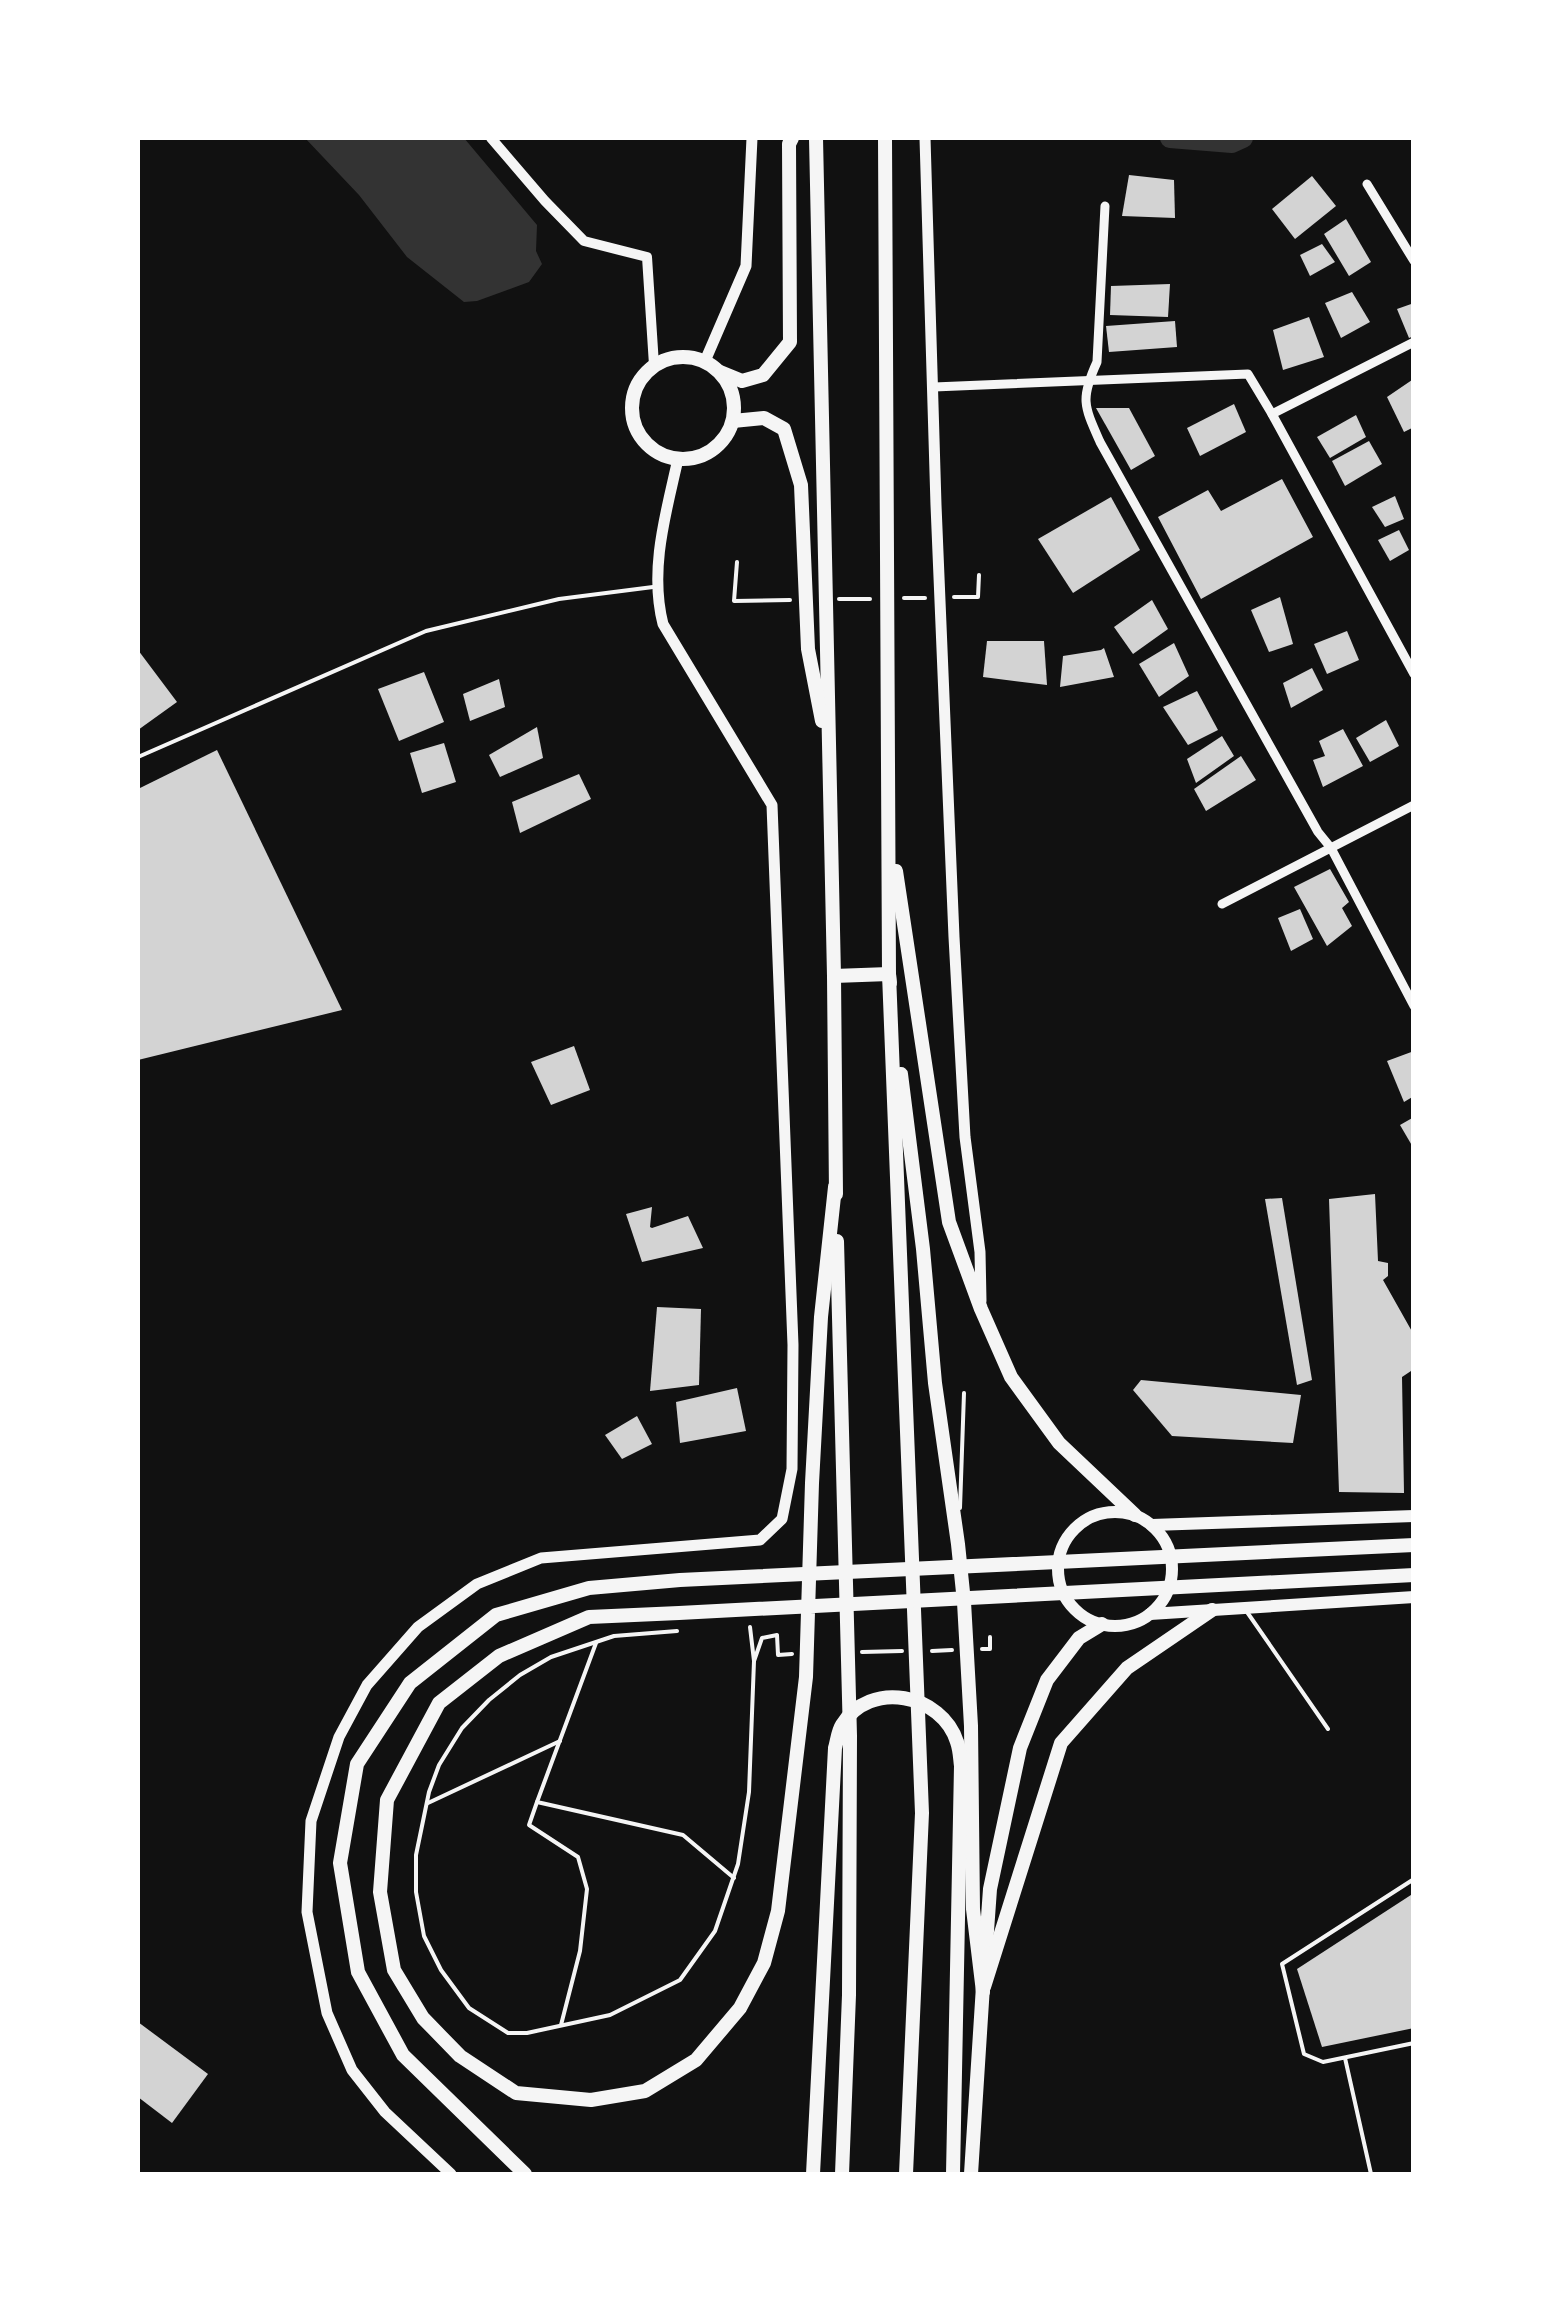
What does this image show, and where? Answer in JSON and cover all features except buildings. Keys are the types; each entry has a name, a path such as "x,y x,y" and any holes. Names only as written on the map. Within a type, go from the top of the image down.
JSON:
{"highway":[{"path":"720,372 730,386 734,403 733,421 725,438 712,450 678,459 646,444 636,429 632,412 634,394 654,365 688,356 706,361 742,381 763,375 790,342 792,138"},
{"path":"816,138 850,1736 850,1995 842,2174"},
{"path":"885,138 889,974 922,1813 906,2174"},
{"path":"733,421 764,418 784,429 801,485 808,649 830,756"},
{"path":"888,820 949,1222 1011,1377 1060,1443 1136,1515"},
{"path":"834,976 889,974"},
{"path":"889,974 964,1602 971,1726 973,1908 983,1992"},
{"path":"836,1187 821,1317 812,1483 806,1677 778,1911 764,1963 740,2008 696,2060 645,2091 591,2100 516,2092 460,2056 424,2018 394,1970 380,1892 387,1800 438,1703 499,1656 590,1617 679,1613 1414,1575"},
{"path":"526,2174 403,2055 358,1972 340,1863 357,1764 410,1683 496,1616 590,1588 680,1580 1414,1546"},
{"path":"960,1562 1058,1558"},
{"path":"964,1602 1064,1596"},
{"path":"983,1992 1062,1743 1127,1668 1212,1610"},
{"path":"971,2174 990,1890 1020,1748 1047,1680 1080,1638 1102,1624"},
{"path":"813,2174 835,1748 841,1726 864,1703 880,1697 913,1699 932,1708 957,1740 961,1766 953,2174"}],"main road":[{"path":"706,361 746,266 752,138"},
{"path":"926,138 954,937 965,1137 980,1252 981,1309"},
{"path":"451,2174 385,2112 352,2070 326,2013 307,1912 311,1821 339,1737 368,1685 418,1626 477,1584 541,1558 760,1540 782,1518 792,1468 794,1345 772,806 663,624 657,598 660,539 678,459"},
{"path":"1116,1511 1136,1515 1152,1525 1170,1553 1169,1586 1150,1614 1132,1624 1094,1622 1076,1612 1064,1596 1058,1578 1058,1558 1066,1539 1079,1524 1096,1514 1116,1511"},
{"path":"1152,1525 1414,1516"},
{"path":"1150,1614 1414,1597"}],"street":[{"path":"491,138 584,241 646,258 654,365"},
{"path":"1367,184 1414,261"},
{"path":"1104,206 1096,362 1084,405 1100,442 1318,832 1331,848 1414,1006"},
{"path":"1272,414 1414,342"},
{"path":"934,388 1248,374 1414,674"},
{"path":"1222,904 1414,804"}],"lane":[{"path":"138,757 426,631 559,598 658,587"},
{"path":"958,1544 964,1393"},
{"path":"1244,1608 1328,1729"},
{"path":"1414,1879 1282,1964 1304,2054 1323,2062 1414,2042"},
{"path":"1345,2058 1371,2174"}],"path":[{"path":"737,562 734,601 790,600"},
{"path":"903,598 978,597 979,575"},
{"path":"828,600 884,598"},
{"path":"692,1630 614,1636 550,1656 489,1700 462,1728 439,1765 416,1855 416,1892 424,1936 441,1970 469,2008 508,2033 527,2033 610,2015 680,1980 715,1932 734,1878 749,1792 754,1661 750,1626"},
{"path":"754,1661 762,1638 777,1635 778,1654 798,1654"},
{"path":"970,1650 990,1649 990,1637"},
{"path":"561,2026 580,1951 587,1889 578,1857 529,1824 597,1641"},
{"path":"932,1650 951,1650"},
{"path":"855,1652 913,1651"},
{"path":"427,1804 560,1741"},
{"path":"537,1802 682,1835 734,1878"}],"shaded area":[{"path":"305,138 464,138 537,225 536,251 542,264 529,282 464,302 407,257 359,195"}],"waterway":[{"path":"1170,138 1232,143 1243,138"}]}
